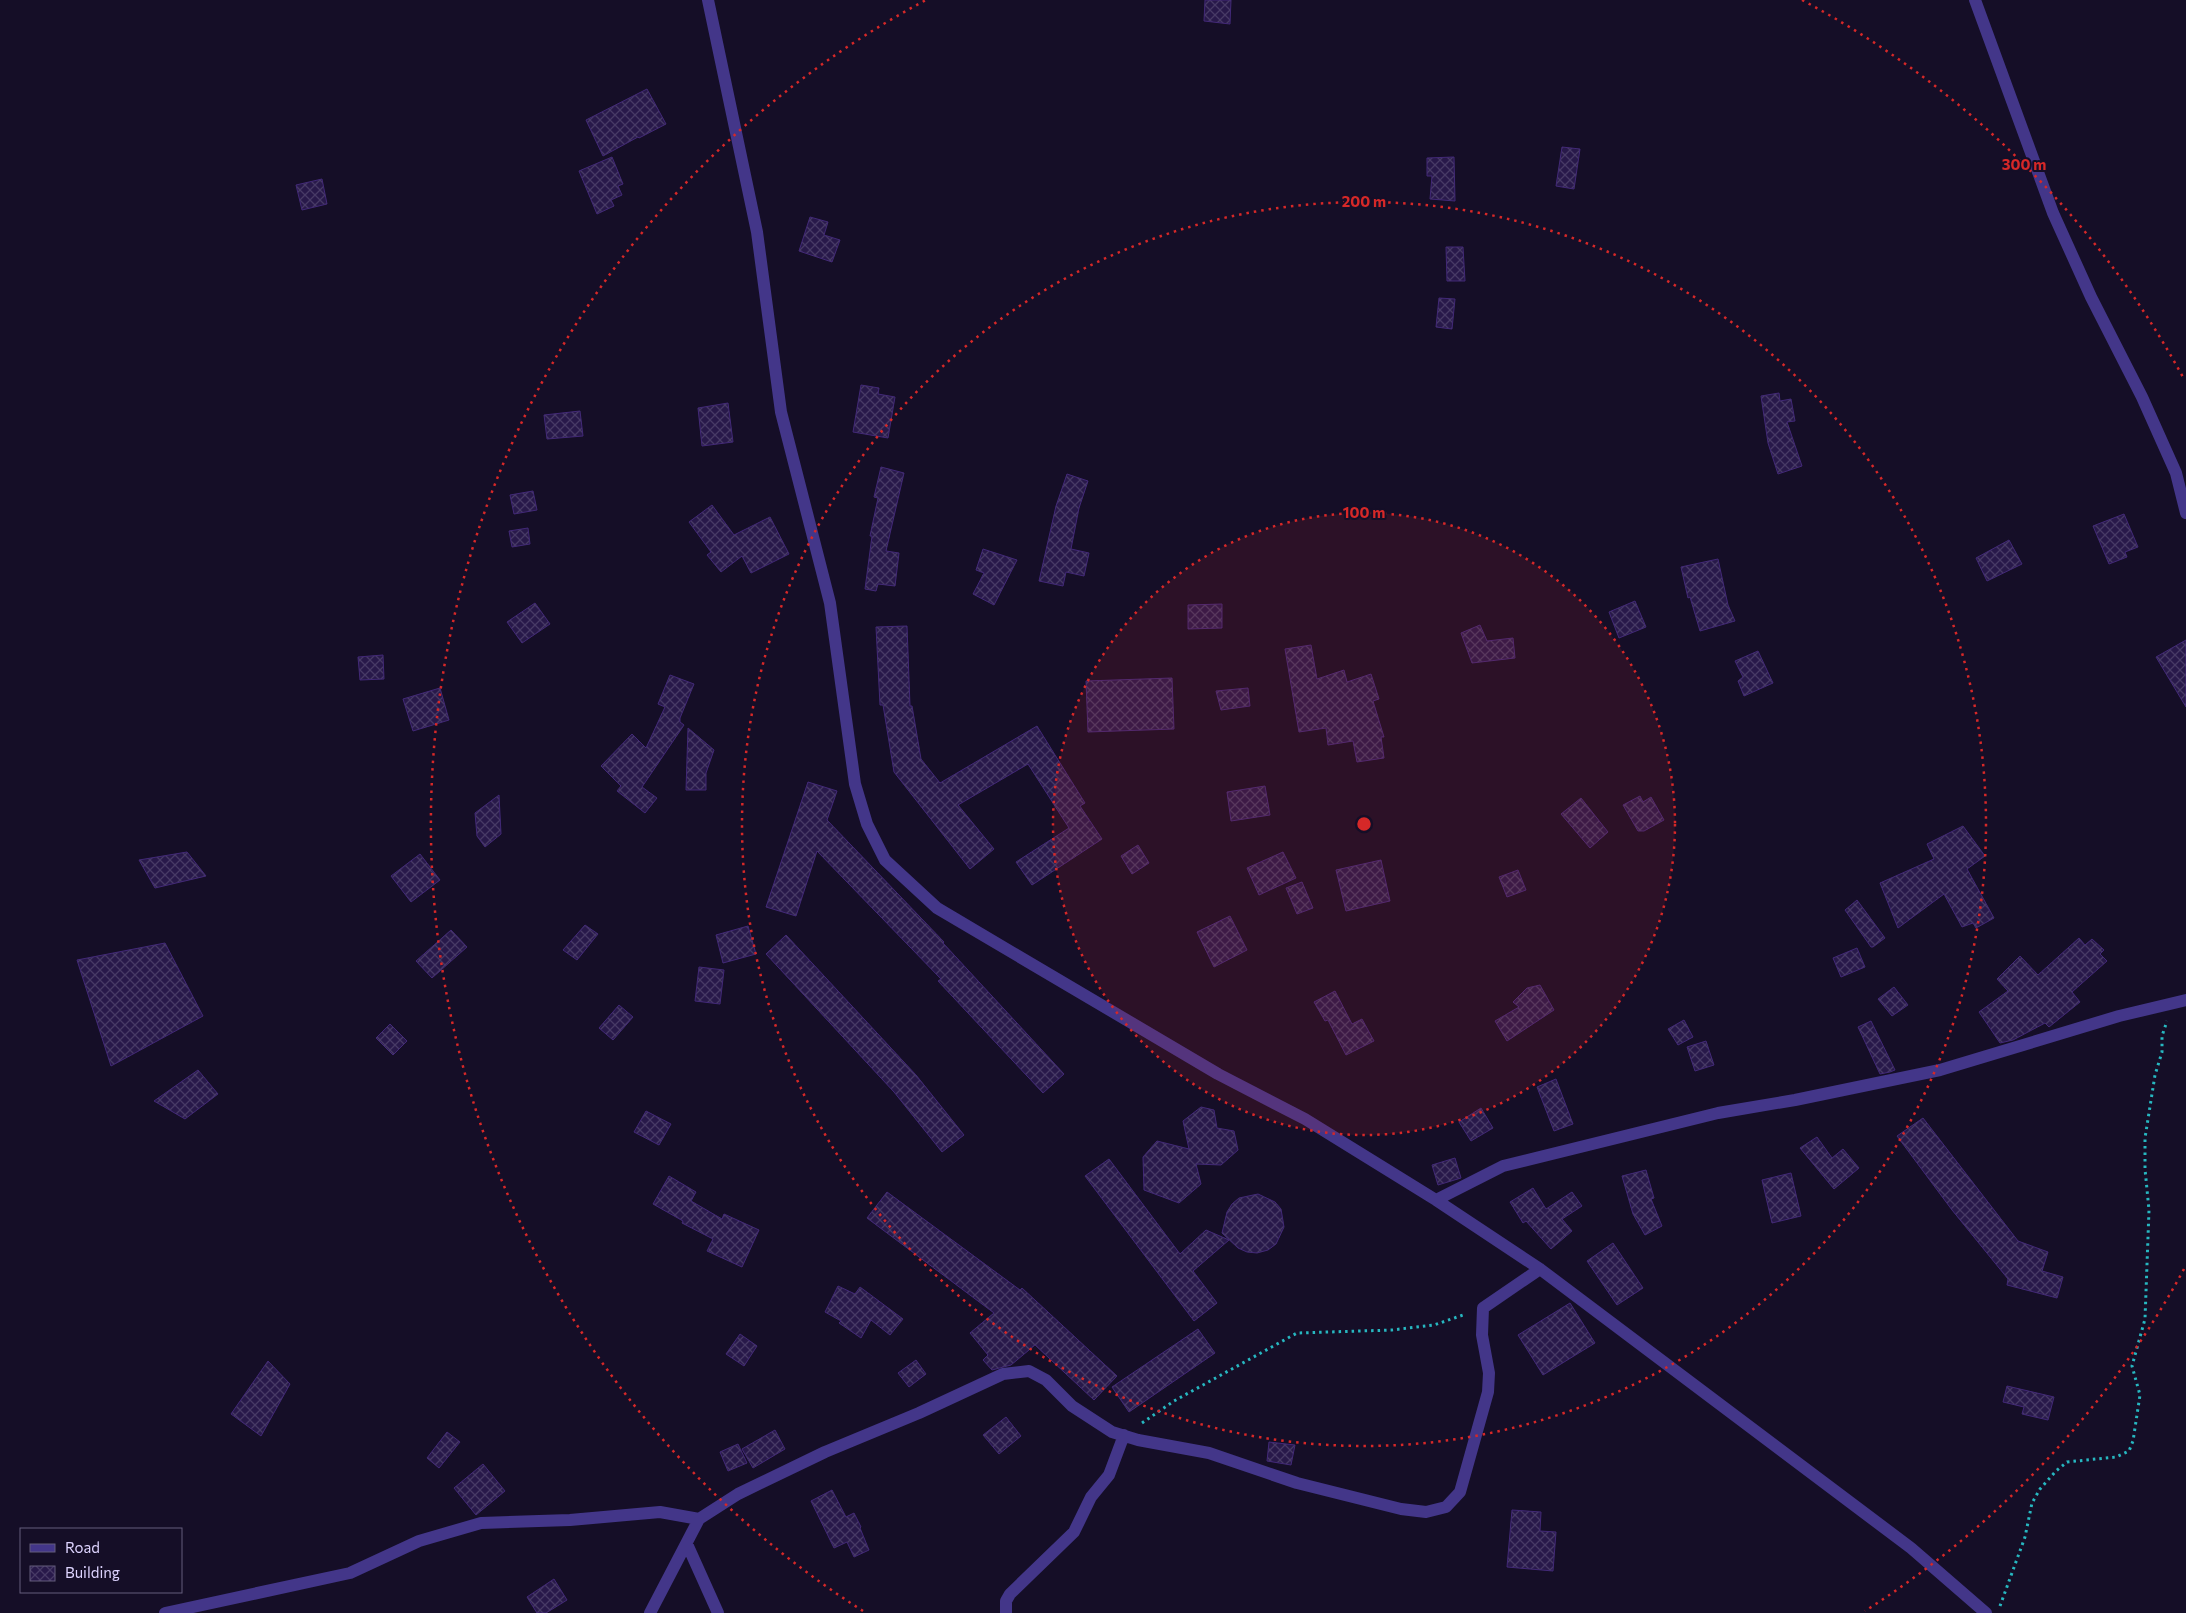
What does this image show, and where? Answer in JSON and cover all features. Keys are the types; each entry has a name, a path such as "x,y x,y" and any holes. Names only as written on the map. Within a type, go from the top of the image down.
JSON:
{"street":[{"path":"708,0 757,232 781,412 830,604 855,784 867,824 885,860 937,908 1218,1074 1306,1119 1436,1200 1540,1269 1911,1548 1982,1612"},
{"path":"1976,0 2053,213 2091,297 2181,471 2186,513"},
{"path":"1436,1200 1503,1166 1718,1113 1795,1100 1940,1070 2119,1016 2186,1000"},
{"path":"650,1613 687,1544 698,1519 738,1494 790,1468 919,1413 1003,1374 1029,1371 1046,1380 1072,1406 1112,1432 1209,1453 1297,1483 1402,1510 1426,1512 1446,1507 1460,1492 1488,1392 1489,1373 1482,1335 1483,1308 1540,1269"},
{"path":"1006,1613 1006,1601 1010,1594 1074,1532 1091,1497 1109,1475 1124,1435"},
{"path":"165,1613 350,1573 419,1541 481,1523 570,1520 660,1512 698,1519"},
{"path":"687,1544 718,1613"}],"path":[{"path":"1997,1613 2011,1580 2025,1537 2032,1503 2040,1490 2056,1470 2067,1462 2116,1457 2129,1451 2133,1441 2140,1395 2132,1366 2145,1319 2149,1210 2145,1169 2146,1138 2155,1075 2162,1052 2162,1036 2173,1003"},
{"path":"1124,1435 1174,1401 1297,1332 1392,1330 1434,1325 1483,1308"}],"building":[{"path":"1205,0 1231,0 1230,24 1204,21"},
{"path":"647,89 666,124 603,156 586,120"},
{"path":"1562,147 1580,149 1574,189 1556,186"},
{"path":"612,157 623,184 618,186 622,195 611,200 614,206 597,214 579,171"},
{"path":"1454,157 1455,201 1430,199 1432,176 1427,176 1427,158"},
{"path":"322,179 327,204 302,210 296,185"},
{"path":"810,217 828,222 824,235 840,240 832,262 799,251"},
{"path":"1446,247 1463,247 1465,281 1447,281"},
{"path":"1439,298 1455,299 1452,329 1436,327"},
{"path":"861,385 879,388 878,394 895,397 888,438 853,432"},
{"path":"1779,393 1780,401 1791,399 1795,421 1787,422 1802,466 1778,474 1768,443 1761,396"},
{"path":"728,403 733,442 702,446 698,408"},
{"path":"580,411 583,436 547,439 544,415"},
{"path":"881,467 904,473 886,551 899,553 895,586 878,584 876,591 865,589 872,536 870,536 878,498 874,497"},
{"path":"1067,474 1088,481 1079,508 1071,549 1089,553 1084,576 1066,572 1063,586 1039,581 1056,506"},
{"path":"533,491 537,510 514,514 510,495"},
{"path":"712,505 734,535 770,517 789,554 751,573 742,556 721,572 707,555 711,552 689,522"},
{"path":"2124,514 2138,547 2125,552 2127,557 2109,564 2093,526"},
{"path":"528,528 530,544 512,547 509,531"},
{"path":"2009,540 2022,564 1987,581 1976,558"},
{"path":"983,549 1017,560 994,605 973,594 984,573 976,570"},
{"path":"1718,559 1728,605 1735,621 1700,631 1690,597 1688,598 1681,567"},
{"path":"1635,601 1646,627 1619,638 1609,612"},
{"path":"535,603 550,624 522,643 507,622"},
{"path":"1222,604 1222,628 1188,629 1188,605"},
{"path":"1480,625 1487,641 1513,638 1515,658 1472,663 1461,633"},
{"path":"907,626 910,706 912,706 921,759 940,783 1037,726 1085,803 1080,806 1102,839 1032,885 1016,862 1069,828 1028,764 958,805 994,849 970,869 894,772 883,705 880,705 876,627"},
{"path":"2186,640 2186,707 2156,657"},
{"path":"1311,645 1317,679 1344,670 1347,682 1371,674 1379,699 1373,701 1384,737 1381,737 1384,758 1357,762 1353,741 1328,745 1326,728 1299,732 1285,649"},
{"path":"1758,651 1773,683 1744,696 1738,681 1743,677 1735,661"},
{"path":"383,655 384,679 360,680 358,657"},
{"path":"670,675 694,684 680,718 680,722 684,725 642,787 657,798 645,813 617,791 621,786 601,766 632,734 646,748 665,707 658,704"},
{"path":"1172,678 1174,729 1088,732 1086,681"},
{"path":"440,688 449,720 413,731 403,699"},
{"path":"1248,688 1250,706 1221,710 1216,691"},
{"path":"688,728 714,750 706,773 706,790 686,790"},
{"path":"808,782 837,791 827,820 944,942 1064,1074 1043,1093 938,981 941,979 817,851 796,916 766,907"},
{"path":"1265,786 1270,815 1231,821 1227,792"},
{"path":"499,795 501,834 485,847 477,836 475,813"},
{"path":"1640,796 1643,802 1651,797 1664,820 1644,831 1638,831 1623,805"},
{"path":"1581,798 1608,832 1590,848 1561,814"},
{"path":"1963,826 1985,856 1967,869 1994,918 1976,928 1973,923 1962,927 1944,894 1898,928 1880,883 1934,859 1927,844"},
{"path":"1138,845 1149,863 1132,874 1121,856"},
{"path":"187,852 206,876 155,888 139,860"},
{"path":"1283,852 1296,878 1259,895 1247,868"},
{"path":"420,854 440,880 411,902 391,876"},
{"path":"1381,860 1390,901 1346,911 1336,870"},
{"path":"1518,870 1526,890 1507,897 1499,877"},
{"path":"1302,882 1313,908 1297,914 1286,888"},
{"path":"1857,900 1885,938 1873,947 1871,947 1845,910"},
{"path":"1230,916 1247,950 1214,967 1197,932"},
{"path":"585,925 598,934 577,960 563,950"},
{"path":"748,926 756,954 723,963 716,935"},
{"path":"451,930 467,947 432,978 416,961"},
{"path":"786,935 916,1075 964,1135 942,1152 894,1092 766,954"},
{"path":"2079,938 2085,945 2092,939 2104,950 2100,954 2107,961 2072,992 2080,1002 2049,1027 2045,1023 2013,1040 2000,1043 1979,1012 2008,991 1997,979 2020,956 2038,975"},
{"path":"165,943 203,1016 111,1066 77,960"},
{"path":"1857,948 1865,967 1841,977 1833,958"},
{"path":"699,967 724,970 720,1004 695,1001"},
{"path":"1540,985 1554,1010 1507,1041 1495,1021 1519,1007 1513,1002 1527,988"},
{"path":"1894,987 1908,1005 1892,1016 1878,999"},
{"path":"1335,991 1352,1024 1362,1019 1374,1041 1346,1055 1328,1020 1325,1021 1314,1002"},
{"path":"619,1005 633,1017 613,1040 599,1028"},
{"path":"1684,1020 1693,1037 1678,1045 1668,1029"},
{"path":"1871,1021 1895,1070 1880,1074 1858,1027"},
{"path":"390,1024 407,1041 393,1055 376,1038"},
{"path":"1706,1041 1714,1065 1695,1071 1687,1047"},
{"path":"198,1070 218,1094 185,1119 154,1101"},
{"path":"1556,1079 1573,1124 1554,1131 1537,1087"},
{"path":"1201,1107 1214,1110 1217,1128 1234,1131 1238,1150 1221,1165 1196,1164 1201,1184 1179,1203 1144,1190 1143,1157 1157,1141 1189,1149 1183,1121"},
{"path":"1481,1108 1493,1128 1471,1141 1459,1122"},
{"path":"646,1111 671,1124 659,1145 634,1132"},
{"path":"1923,1118 2018,1241 2048,1252 2042,1271 2063,1277 2057,1298 2007,1285 2008,1279 1952,1210 1897,1136"},
{"path":"1817,1137 1832,1158 1843,1149 1859,1168 1834,1189 1800,1148"},
{"path":"1455,1158 1461,1178 1438,1185 1432,1165"},
{"path":"1109,1159 1180,1254 1206,1230 1229,1240 1193,1271 1217,1303 1194,1321 1085,1176"},
{"path":"1646,1170 1654,1198 1651,1199 1662,1226 1645,1235 1633,1214 1622,1176"},
{"path":"1791,1173 1801,1216 1772,1223 1762,1180"},
{"path":"669,1176 696,1192 691,1201 722,1219 724,1214 759,1230 742,1267 707,1251 713,1239 682,1223 683,1221 653,1204"},
{"path":"1533,1188 1546,1209 1572,1192 1582,1206 1562,1219 1572,1231 1551,1249 1526,1221 1523,1223 1510,1202"},
{"path":"887,1192 1020,1290 1022,1288 1117,1376 1094,1400 1035,1345 1011,1365 992,1370 983,1360 988,1355 970,1333 994,1313 867,1218"},
{"path":"1258,1194 1275,1202 1281,1209 1284,1227 1276,1244 1268,1250 1257,1253 1247,1252 1238,1248 1222,1233 1227,1212 1232,1204 1239,1198"},
{"path":"1613,1243 1643,1288 1617,1305 1587,1261"},
{"path":"838,1286 855,1294 860,1287 903,1319 890,1335 871,1320 861,1338 839,1323 841,1321 825,1312"},
{"path":"1570,1303 1595,1343 1543,1375 1518,1335"},
{"path":"1198,1329 1215,1353 1129,1412 1112,1387"},
{"path":"740,1334 757,1346 744,1366 726,1354"},
{"path":"916,1360 926,1374 909,1387 898,1373"},
{"path":"268,1361 290,1384 261,1436 231,1414"},
{"path":"2007,1386 2054,1397 2048,1420 2022,1414 2024,1407 2003,1402"},
{"path":"1006,1417 1021,1436 999,1454 983,1435"},
{"path":"775,1430 785,1449 753,1468 742,1449"},
{"path":"447,1432 460,1442 439,1468 427,1458"},
{"path":"1269,1442 1295,1445 1291,1465 1267,1461"},
{"path":"738,1444 747,1463 728,1471 720,1452"},
{"path":"483,1464 505,1491 476,1515 454,1488"},
{"path":"832,1490 846,1517 854,1513 869,1550 854,1557 847,1542 834,1548 811,1501"},
{"path":"1512,1510 1541,1512 1540,1531 1556,1532 1553,1571 1507,1567"},
{"path":"554,1579 567,1600 546,1613 537,1613 527,1597"}]}
